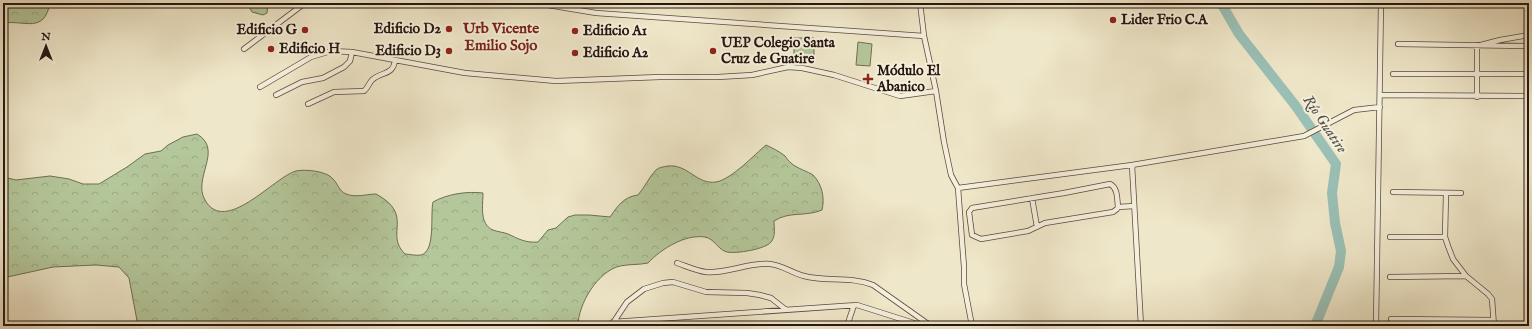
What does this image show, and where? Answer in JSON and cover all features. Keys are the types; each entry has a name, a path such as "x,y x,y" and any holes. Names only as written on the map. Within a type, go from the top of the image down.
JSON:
{"street":[{"path":"244,49 305,3"},
{"path":"536,3 596,13 924,36"},
{"path":"920,3 924,36 936,91 951,175 958,188 964,284 972,326"},
{"path":"1376,326 1381,3"},
{"path":"1476,46 1529,35"},
{"path":"1398,44 1529,46"},
{"path":"1476,46 1476,97"},
{"path":"260,87 311,57 331,51 352,52 465,73 556,81 752,75 788,67 802,68 834,75 900,96 936,91"},
{"path":"276,95 302,82 323,78 344,67 350,61 352,52"},
{"path":"308,104 334,92 364,91 375,78 391,71 395,60"},
{"path":"1393,74 1529,74"},
{"path":"1380,95 1476,97 1529,96"},
{"path":"958,188 1132,165 1304,136 1354,110 1380,107"},
{"path":"1132,165 1141,326"},
{"path":"1118,207 1116,190 1110,184 972,208 969,212 972,233 974,237 981,239 1028,231 1045,223 1109,213 1115,211 1118,207 1134,206"},
{"path":"1392,192 1461,193"},
{"path":"1446,193 1445,237 1454,259 1466,276 1492,298 1494,326"},
{"path":"1032,198 1037,227"},
{"path":"1390,237 1445,237"},
{"path":"677,263 705,272 714,272 758,264 771,264 783,267 803,276 864,281 873,285 929,324"},
{"path":"1390,277 1466,276"},
{"path":"612,324 627,302 644,289 663,283 673,282 685,284 706,292 747,293 760,295 771,298 785,309"},
{"path":"612,324 785,309 854,305 918,324 929,324"},
{"path":"847,326 854,305"},
{"path":"1391,319 1493,320"}],"green space":[{"path":"3,3 50,3 47,13 43,19 32,24 26,24 3,23"},
{"path":"247,3 268,3 267,13 263,15 252,12"},
{"path":"794,38 814,38 814,62 794,62"},
{"path":"858,42 872,44 870,66 856,65"},
{"path":"197,134 205,141 208,148 208,156 202,183 202,192 205,200 214,209 225,212 237,208 250,201 287,175 296,171 305,170 321,172 330,176 346,194 358,196 376,194 388,202 394,209 397,217 397,239 399,247 405,254 421,255 426,252 431,240 433,202 444,197 464,193 483,193 483,214 489,227 493,230 506,233 522,240 538,242 548,230 556,228 568,217 575,215 589,215 610,217 618,206 625,200 638,195 659,168 675,166 703,180 716,182 736,172 766,145 783,154 793,165 813,175 821,187 823,205 822,210 816,212 786,216 774,221 773,240 768,245 757,249 727,252 708,238 689,238 666,248 648,263 623,265 612,269 597,281 585,299 581,308 578,326 138,326 129,278 119,267 96,265 53,267 3,278 3,177 16,180 50,176 69,179 83,184 99,184 145,154 161,151 168,145 183,137"}],"waterway":[{"name":"Río Guatire","path":"1221,3 1239,34 1295,105 1336,164 1332,193 1335,223 1341,251 1339,267 1315,326"}],"place":[{"name":"Lider Frio C.A","path":"1113,20"},
{"name":"Edificio D2","path":"449,29"},
{"name":"Edificio G","path":"305,30"},
{"name":"Edificio A1","path":"575,31"},
{"name":"Edificio H","path":"271,49"},
{"name":"Edificio D3","path":"449,51"},
{"name":"UEP Colegio Santa Cruz de Guatire","path":"713,51"},
{"name":"Edificio A2","path":"575,53"},
{"name":"Módulo El Abanico","path":"868,79"}],"district":[{"name":"Urb Vicente Emilio Sojo","path":"501,36"}]}
